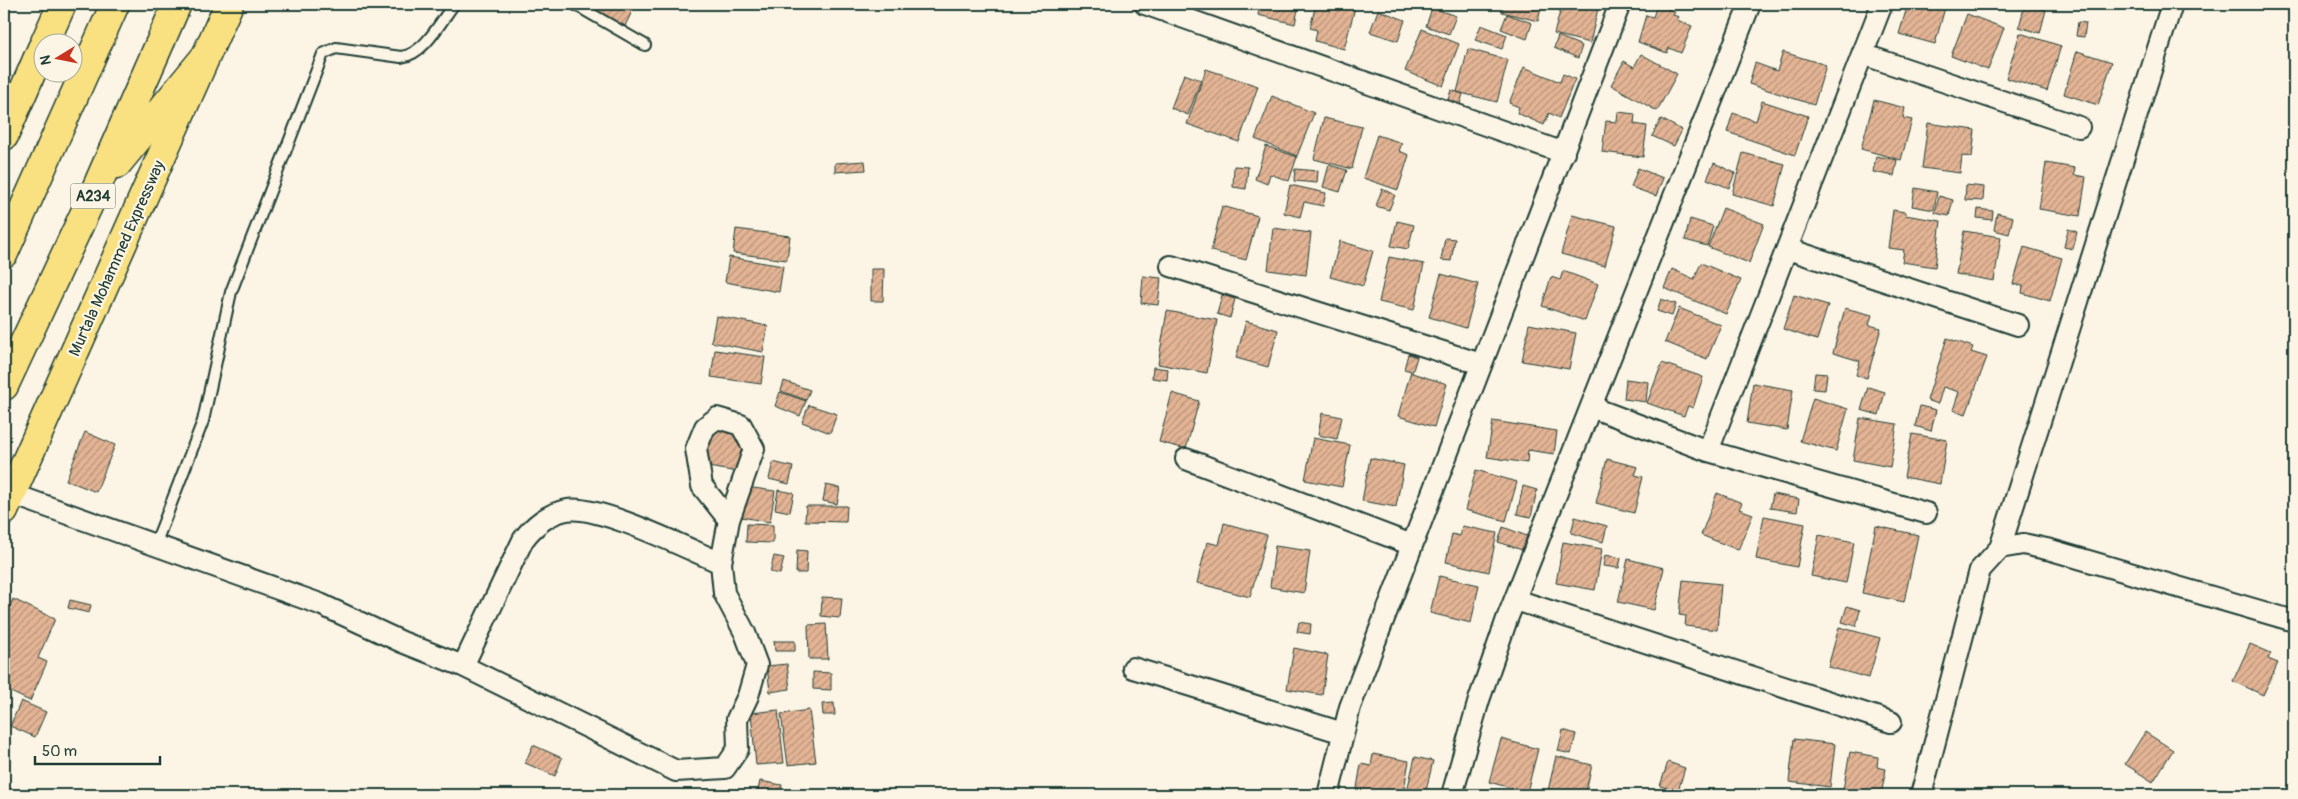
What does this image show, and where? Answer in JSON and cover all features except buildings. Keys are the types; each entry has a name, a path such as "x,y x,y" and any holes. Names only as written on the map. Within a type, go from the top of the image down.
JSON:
{"highway":[{"path":"49,32 62,4"},
{"path":"4,253 115,4"},
{"name":"A234","path":"4,386 95,191 177,4"},
{"name":"Murtala Mohammed Expressway","path":"8,503 229,4"},
{"path":"95,191 205,57"},
{"path":"4,136 32,71"}],"street":[{"path":"1145,4 1564,153"},
{"path":"1328,795 1350,708 1620,4"},
{"path":"1452,795 1479,700 1516,600 1591,407 1646,273 1750,4"},
{"path":"1708,450 1882,4"},
{"path":"1921,795 1980,570 2000,548 2172,4"},
{"path":"1862,54 2079,127"},
{"path":"1788,249 2018,325"},
{"path":"1171,266 1481,364"},
{"path":"1591,407 1708,450 1926,513"},
{"path":"1186,459 1412,545"},
{"path":"8,503 155,545 320,604 402,642 463,666 676,771 725,768 738,749 737,719 748,696 757,665 745,633 724,593 721,563 729,520"},
{"path":"463,666 523,540 530,530 553,515 566,510 600,512 721,563"},
{"path":"2000,548 2023,544 2051,550 2294,621"},
{"path":"1516,600 1890,722"},
{"path":"1133,668 1343,733"}],"lane":[{"path":"155,545 204,421 231,292 323,54 336,48 402,57 411,56 419,50 454,4"},
{"path":"574,4 645,46"}]}
